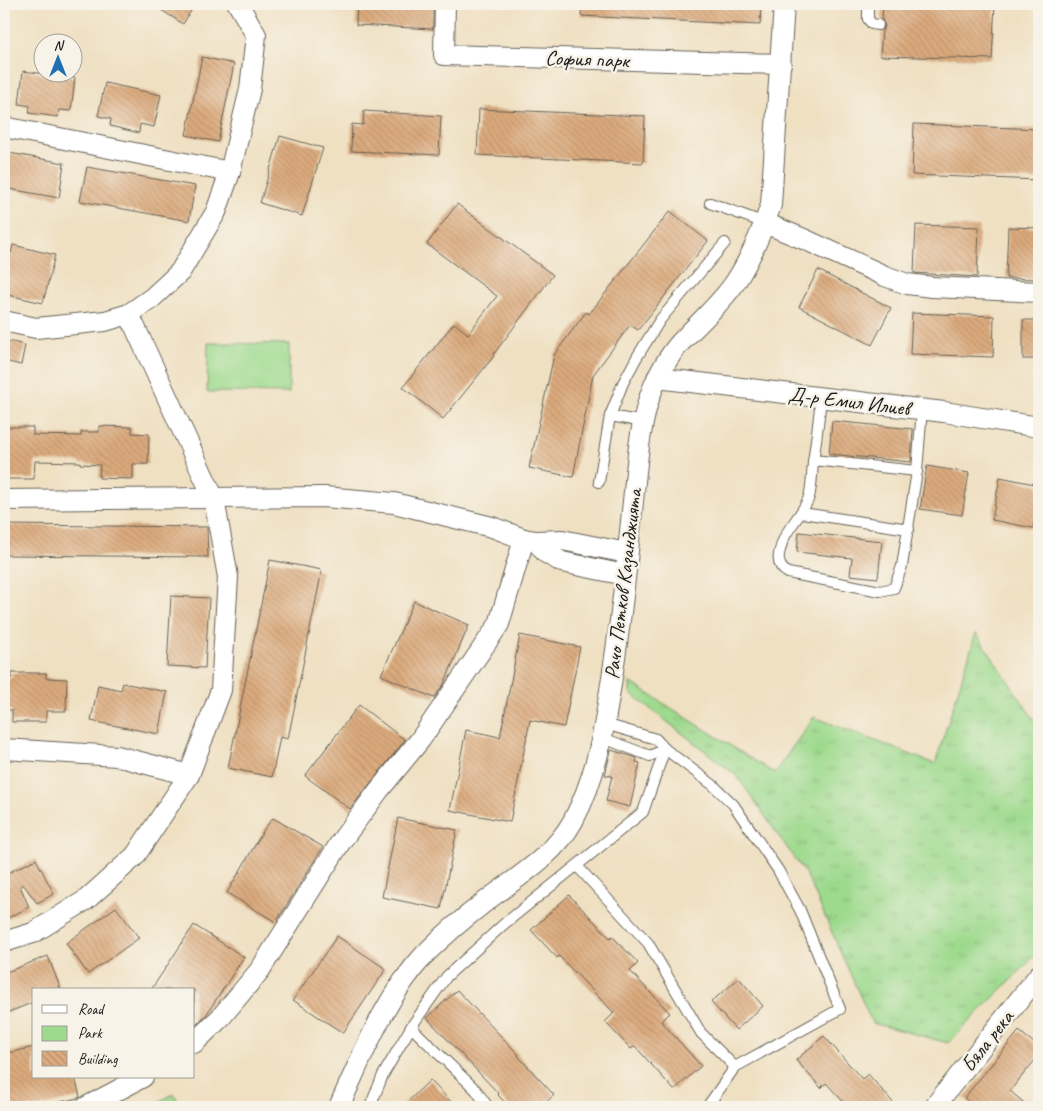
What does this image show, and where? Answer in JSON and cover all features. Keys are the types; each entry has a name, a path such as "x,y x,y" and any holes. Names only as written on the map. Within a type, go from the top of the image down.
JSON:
{"street":[{"path":"4,321 36,328 105,322 129,314 152,298 180,272 216,212 230,172 250,89 256,35 238,4"},
{"name":"София парк","path":"445,4 444,55 780,64"},
{"name":"Рачо Петков Казанджията","path":"339,1107 377,1024 396,993 426,954 481,905 539,862 570,826 583,802 604,731 622,611 627,553 648,402 657,378 678,345 721,300 736,281 751,255 771,205 784,4"},
{"path":"4,127 230,172"},
{"path":"765,223 907,284 1039,292"},
{"path":"4,942 33,933 86,900 135,856 189,775 221,690 228,577 214,499 129,314"},
{"name":"Д-р Емил Илиев","path":"657,378 922,409 1039,427"},
{"path":"4,500 324,497 394,503 492,527 530,540 562,540 627,553"},
{"path":"530,540 546,553 562,562 625,575"},
{"path":"195,1042 221,1017 260,970 342,840 379,790 420,740 499,624 530,540"},
{"path":"4,749 117,756 189,775"},
{"name":"Бяла река","path":"934,1107 1039,975"},
{"path":"86,1107 141,1078"}],"lane":[{"path":"868,4 870,22 878,25"},
{"path":"710,203 765,223"},
{"path":"599,482 610,416 628,374 660,320 725,243"},
{"path":"821,397 809,496 802,513 785,534 779,551 781,569 788,574 880,591 894,588 902,566 917,471 922,409"},
{"path":"610,416 644,422"},
{"path":"814,460 917,471"},
{"path":"802,513 909,528"},
{"path":"604,731 650,756 665,749"},
{"path":"604,731 656,740 713,785 733,804 778,870 800,910 840,1009 735,1067 707,1107"},
{"path":"370,1107 383,1075 411,1027 447,976 504,924 643,812 665,749"},
{"path":"577,866 648,944 701,1033 735,1067"},
{"path":"411,1027 476,1090 488,1107"}],"green space":[{"path":"208,343 289,344 289,393 207,392"},
{"path":"976,633 1039,727 1039,952 948,1043 872,1023 807,876 736,775 630,693 630,682 774,773 814,717 935,764"},
{"path":"174,1094 181,1107 148,1107"}],"building":[{"path":"152,4 195,4 183,24"},
{"path":"357,4 433,4 433,29 356,25"},
{"path":"582,4 761,4 760,25 581,16"},
{"path":"883,4 995,4 992,59 880,56 882,31 885,26 882,20"},
{"path":"202,57 234,64 218,142 186,135"},
{"path":"23,71 32,72 32,82 75,82 71,111 59,110 58,117 29,113 30,106 19,104"},
{"path":"105,83 161,95 154,127 140,124 139,133 110,126 111,119 98,116"},
{"path":"479,109 645,116 643,163 477,155"},
{"path":"364,111 441,116 439,155 351,151 352,124 363,125"},
{"path":"914,124 1039,129 1039,180 912,175"},
{"path":"280,136 323,148 302,216 260,203"},
{"path":"4,152 64,163 59,198 4,188"},
{"path":"87,167 195,186 189,221 80,201"},
{"path":"457,204 553,275 494,356 443,419 403,387 454,323 468,334 497,296 427,244"},
{"path":"670,211 708,241 638,330 630,325 593,375 573,477 529,468 554,355 586,312 589,314"},
{"path":"916,225 979,227 977,277 914,273"},
{"path":"1008,227 1039,228 1039,279 1006,278"},
{"path":"13,245 55,255 43,303 4,294 4,251 11,253"},
{"path":"818,270 891,308 872,345 799,307"},
{"path":"912,313 994,316 993,357 910,354"},
{"path":"1023,320 1039,320 1039,359 1023,359"},
{"path":"4,340 25,345 21,365 4,361"},
{"path":"832,421 913,429 911,462 829,454"},
{"path":"99,426 132,427 132,433 149,434 148,464 133,464 133,479 99,478 100,465 80,464 80,462 35,461 34,479 4,479 4,427 33,427 33,435 81,436 81,432 99,432"},
{"path":"927,466 969,473 962,515 920,509"},
{"path":"1000,477 1039,485 1039,497 1033,528 992,520"},
{"path":"4,525 207,527 208,557 4,555"},
{"path":"799,532 882,541 878,578 850,575 852,558 797,552"},
{"path":"270,560 322,570 288,739 280,737 272,777 228,768"},
{"path":"171,596 209,598 205,668 167,666"},
{"path":"414,601 469,625 444,684 434,698 381,675"},
{"path":"520,635 580,647 564,727 530,720 510,822 450,810 466,730 500,737"},
{"path":"12,673 46,673 46,678 67,679 66,711 46,711 46,722 12,722 12,710 4,710 4,678 12,678"},
{"path":"123,683 167,692 159,734 91,721 98,685 121,690"},
{"path":"359,705 405,740 350,809 305,776"},
{"path":"611,750 637,758 636,762 640,763 630,807 606,801 612,776 605,775"},
{"path":"273,818 323,847 276,922 227,893 265,828"},
{"path":"398,818 457,830 441,909 382,897"},
{"path":"36,859 54,894 37,903 23,884 20,886 29,907 4,920 4,875"},
{"path":"569,895 610,938 612,936 638,963 630,971 670,1013 661,1021 701,1066 674,1090 635,1046 631,1049 605,1022 614,1013 531,930"},
{"path":"116,907 139,938 88,974 66,943"},
{"path":"194,925 244,957 206,1015 195,1026 195,988 152,988"},
{"path":"337,936 386,969 343,1033 293,1000"},
{"path":"48,956 60,988 32,988 32,1003 4,1014 4,973"},
{"path":"739,978 763,1006 736,1030 711,1002"},
{"path":"457,990 554,1095 541,1107 509,1107 427,1018"},
{"path":"1019,1031 1039,1047 1039,1055 1010,1091 1029,1107 975,1107 964,1098"},
{"path":"824,1036 862,1079 868,1074 897,1107 848,1107 826,1083 821,1088 796,1060"},
{"path":"32,1047 32,1078 75,1078 80,1097 38,1107 4,1107 4,1054"},
{"path":"430,1080 456,1107 402,1107"}]}
